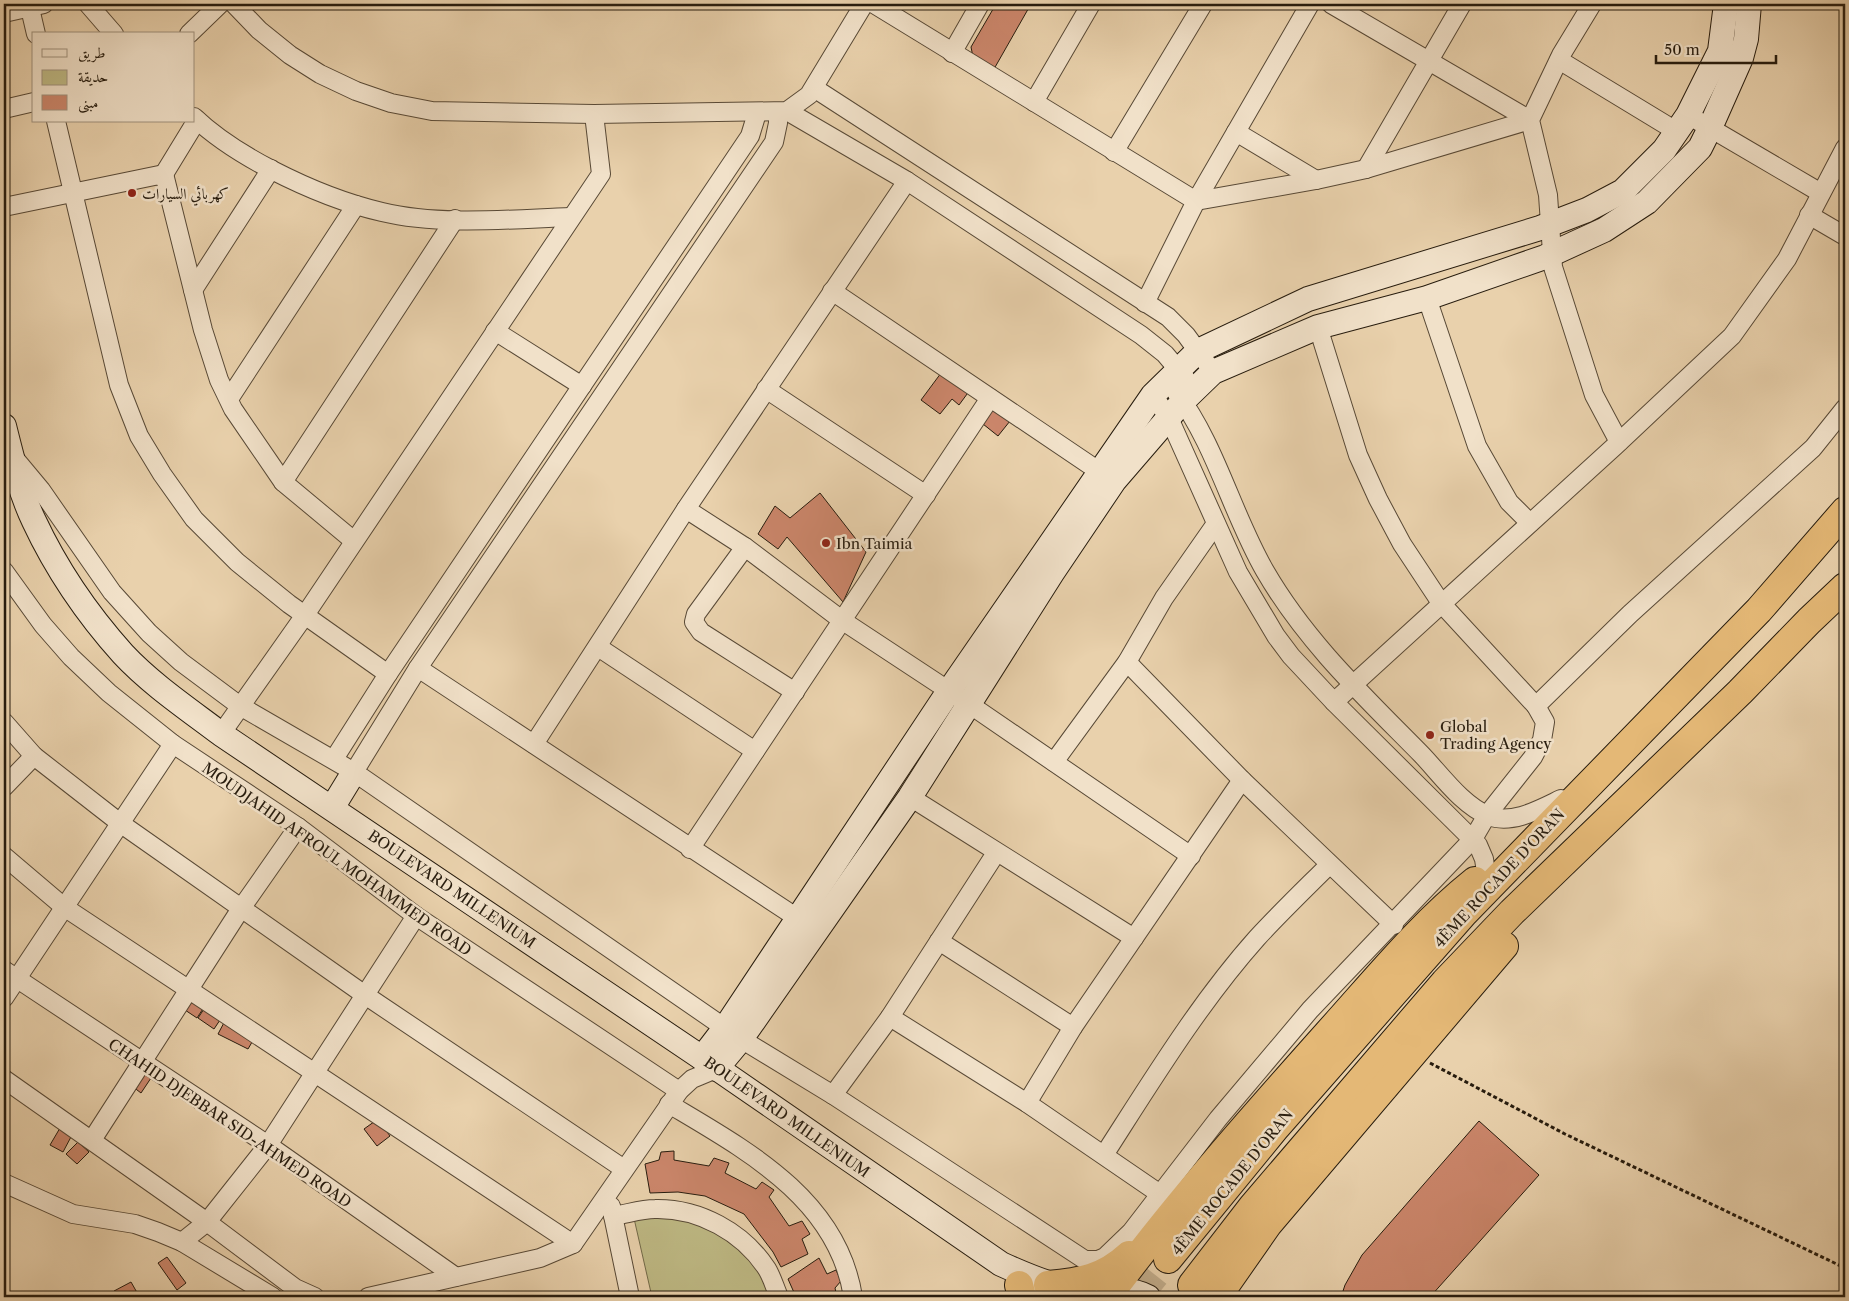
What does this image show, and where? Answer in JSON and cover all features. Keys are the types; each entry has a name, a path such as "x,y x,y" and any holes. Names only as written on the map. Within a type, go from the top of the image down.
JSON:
{"highway":[{"name":"4ÈME ROCADE D'ORAN","path":"1168,1259 1276,1127 1463,914 1759,610 1845,511"},
{"path":"1192,1285 1260,1199 1446,982 1512,912 1587,841 1845,587"},
{"path":"1104,1295 1234,1139 1431,918 1486,872 1561,799 1582,781 1604,768"},
{"path":"1220,1296 1268,1224 1509,939 1587,841"},
{"path":"1030,1291 1078,1282 1101,1275 1116,1267 1156,1231"}],"main road":[{"path":"808,925 910,797 969,704 1166,381 1198,351 1308,299 1551,224 1587,210 1623,191 1664,150 1682,123 1720,50 1726,4"},
{"path":"703,1068 733,1034 808,925 949,691 1107,476 1213,372 1318,327 1427,298 1553,254 1604,230 1647,202 1700,148 1741,58 1746,39 1750,4"},
{"name":"BOULEVARD MILLENIUM","path":"4,426 11,454 34,520 61,570 91,614 124,655 174,698 221,734 332,808 703,1068 1001,1264 1030,1291"},
{"path":"332,808 354,772"},
{"path":"1030,1291 1077,1292 1104,1295 1129,1291 1148,1297"}],"street":[{"path":"88,4 112,32"},
{"path":"191,32 220,4"},
{"path":"234,4 259,30 290,55 329,78 392,104 432,111 594,114 782,112 803,102 814,88 864,4"},
{"path":"874,4 1196,201 1316,180 1366,168 1530,120"},
{"path":"952,53 980,4"},
{"path":"1034,102 1091,4"},
{"path":"1114,152 1202,4"},
{"path":"1145,303 1196,201 1310,4"},
{"path":"1331,4 1530,120"},
{"path":"1366,168 1462,4"},
{"path":"1592,4 1558,60 1530,120 1548,195 1553,267 1594,395 1619,442"},
{"path":"4,13 34,5 36,32"},
{"path":"1558,60 1682,123 1710,128 1821,193"},
{"path":"814,88 1178,326 1213,372"},
{"path":"4,109 32,102"},
{"path":"334,759 388,674 750,136 757,112"},
{"path":"782,112 907,181 1141,335 1165,354 1166,381 1202,434 1233,506 1266,572 1305,633 1462,796 1487,815 1513,817 1561,799"},
{"path":"354,772 418,668 774,142 782,112"},
{"path":"221,734 305,615 601,174 594,114"},
{"path":"195,118 249,158 294,182 383,213 454,219 571,217"},
{"path":"56,122 119,385 139,436 162,474 194,519 237,562 305,615 388,674"},
{"path":"193,122 164,174 193,290 219,380 233,409 283,482 354,541"},
{"path":"1236,132 1316,180"},
{"path":"1334,702 1619,442 1732,336 1771,285 1845,148"},
{"path":"193,290 271,169"},
{"path":"4,207 164,174"},
{"path":"534,744 686,509 907,181"},
{"path":"229,400 356,205"},
{"path":"1809,215 1845,236"},
{"path":"283,482 454,219"},
{"path":"832,291 1107,476"},
{"path":"1427,298 1477,446 1509,502 1530,523"},
{"path":"11,454 41,490 112,592 148,633 181,662 240,706 354,772 733,1034 833,1095 1085,1260 1098,1260 1112,1252 1131,1232 1218,1119 1310,1010 1394,925 1472,839 1487,815 1533,757 1542,740 1545,722 1536,706 1441,603 1402,544 1362,464 1318,327"},
{"path":"494,332 582,386"},
{"path":"1166,381 1182,403 1216,525 1250,594 1272,629 1291,656 1334,702 1472,839 1482,852 1486,872"},
{"path":"766,389 926,495"},
{"path":"690,848 990,398"},
{"path":"1536,706 1630,614 1813,448 1845,408"},
{"path":"563,415 582,428"},
{"path":"686,509 745,547 843,621 969,704 1191,856"},
{"path":"1054,762 1127,662 1164,598 1216,525"},
{"path":"745,547 696,614 694,622 701,632 795,692"},
{"name":"MOUDJAHID AFROUL MOHAMMED ROAD","path":"4,571 10,595 109,693 172,744 298,827 416,916 750,1152 800,1195 818,1216 834,1240 848,1274 853,1297"},
{"path":"598,646 755,751"},
{"path":"1127,662 1242,780 1394,925"},
{"path":"418,668 808,925"},
{"path":"4,722 34,756 120,823 240,910 624,1169"},
{"path":"4,998 10,975 64,907 172,744"},
{"path":"4,787 34,756"},
{"path":"1027,1103 1072,1027 1242,780"},
{"path":"910,797 944,816 996,853 1134,938"},
{"path":"92,1140 240,910 298,827"},
{"path":"833,1095 890,1016 996,853"},
{"path":"4,856 64,907 189,991 316,1072 573,1244"},
{"path":"1104,1155 1148,1087 1223,981 1256,939 1329,865"},
{"path":"182,1242 207,1222 268,1145 416,916"},
{"path":"940,941 1072,1027"},
{"name":"CHAHID DJEBBAR SID-AHMED ROAD","path":"10,975 268,1145 456,1277"},
{"path":"890,1016 1027,1103 1160,1194"},
{"path":"368,1297 540,1258 573,1244 674,1098 703,1068"},
{"path":"4,1079 207,1222 296,1292 315,1297"},
{"path":"4,1184 73,1214 134,1224 182,1242 273,1297"},
{"path":"608,1193 630,1297"},
{"path":"613,1216 655,1209 684,1212 706,1218 731,1232 753,1250 768,1270 779,1297"}],"path":[{"path":"1412,1054 1565,1134 1845,1268"}],"green space":[{"path":"633,1214 705,1222 758,1263 772,1297 652,1297"}],"building":[{"path":"996,4 1031,4 994,69 973,57 971,47"},
{"path":"944,369 970,390 959,405 952,399 940,414 921,400"},
{"path":"994,391 1018,411 998,436 973,416"},
{"name":"Ibn Taimia","path":"820,493 866,552 843,602 787,537 778,549 758,534 775,506 790,518"},
{"path":"190,989 208,1001 197,1018 179,1006"},
{"path":"206,1006 222,1017 214,1029 198,1018"},
{"path":"227,1017 255,1037 248,1049 218,1034"},
{"path":"139,1069 151,1078 141,1093 128,1083"},
{"path":"378,1119 390,1136 377,1146 364,1129"},
{"path":"1479,1121 1539,1175 1430,1297 1341,1297 1345,1285 1362,1255"},
{"path":"60,1128 72,1135 63,1152 50,1145"},
{"path":"78,1142 89,1152 77,1164 66,1154"},
{"path":"674,1151 674,1160 709,1166 714,1158 729,1163 725,1173 756,1189 762,1182 774,1190 769,1197 789,1226 802,1221 810,1234 802,1239 808,1254 781,1267 773,1252 744,1214 705,1196 678,1192 650,1193 645,1164 659,1160 661,1152"},
{"path":"167,1257 186,1283 177,1290 158,1263"},
{"path":"819,1258 827,1274 836,1270 841,1281 835,1288 837,1297 796,1297 788,1279"},
{"path":"131,1282 139,1296 117,1297 114,1291"}],"tunnel":[{"path":"1138,1297 1168,1259"}],"place":[{"name":"كهربائي السيارات","path":"132,193"},
{"name":"Ibn Taimia","path":"826,543"},
{"name":"Global Trading Agency","path":"1430,735"}]}
